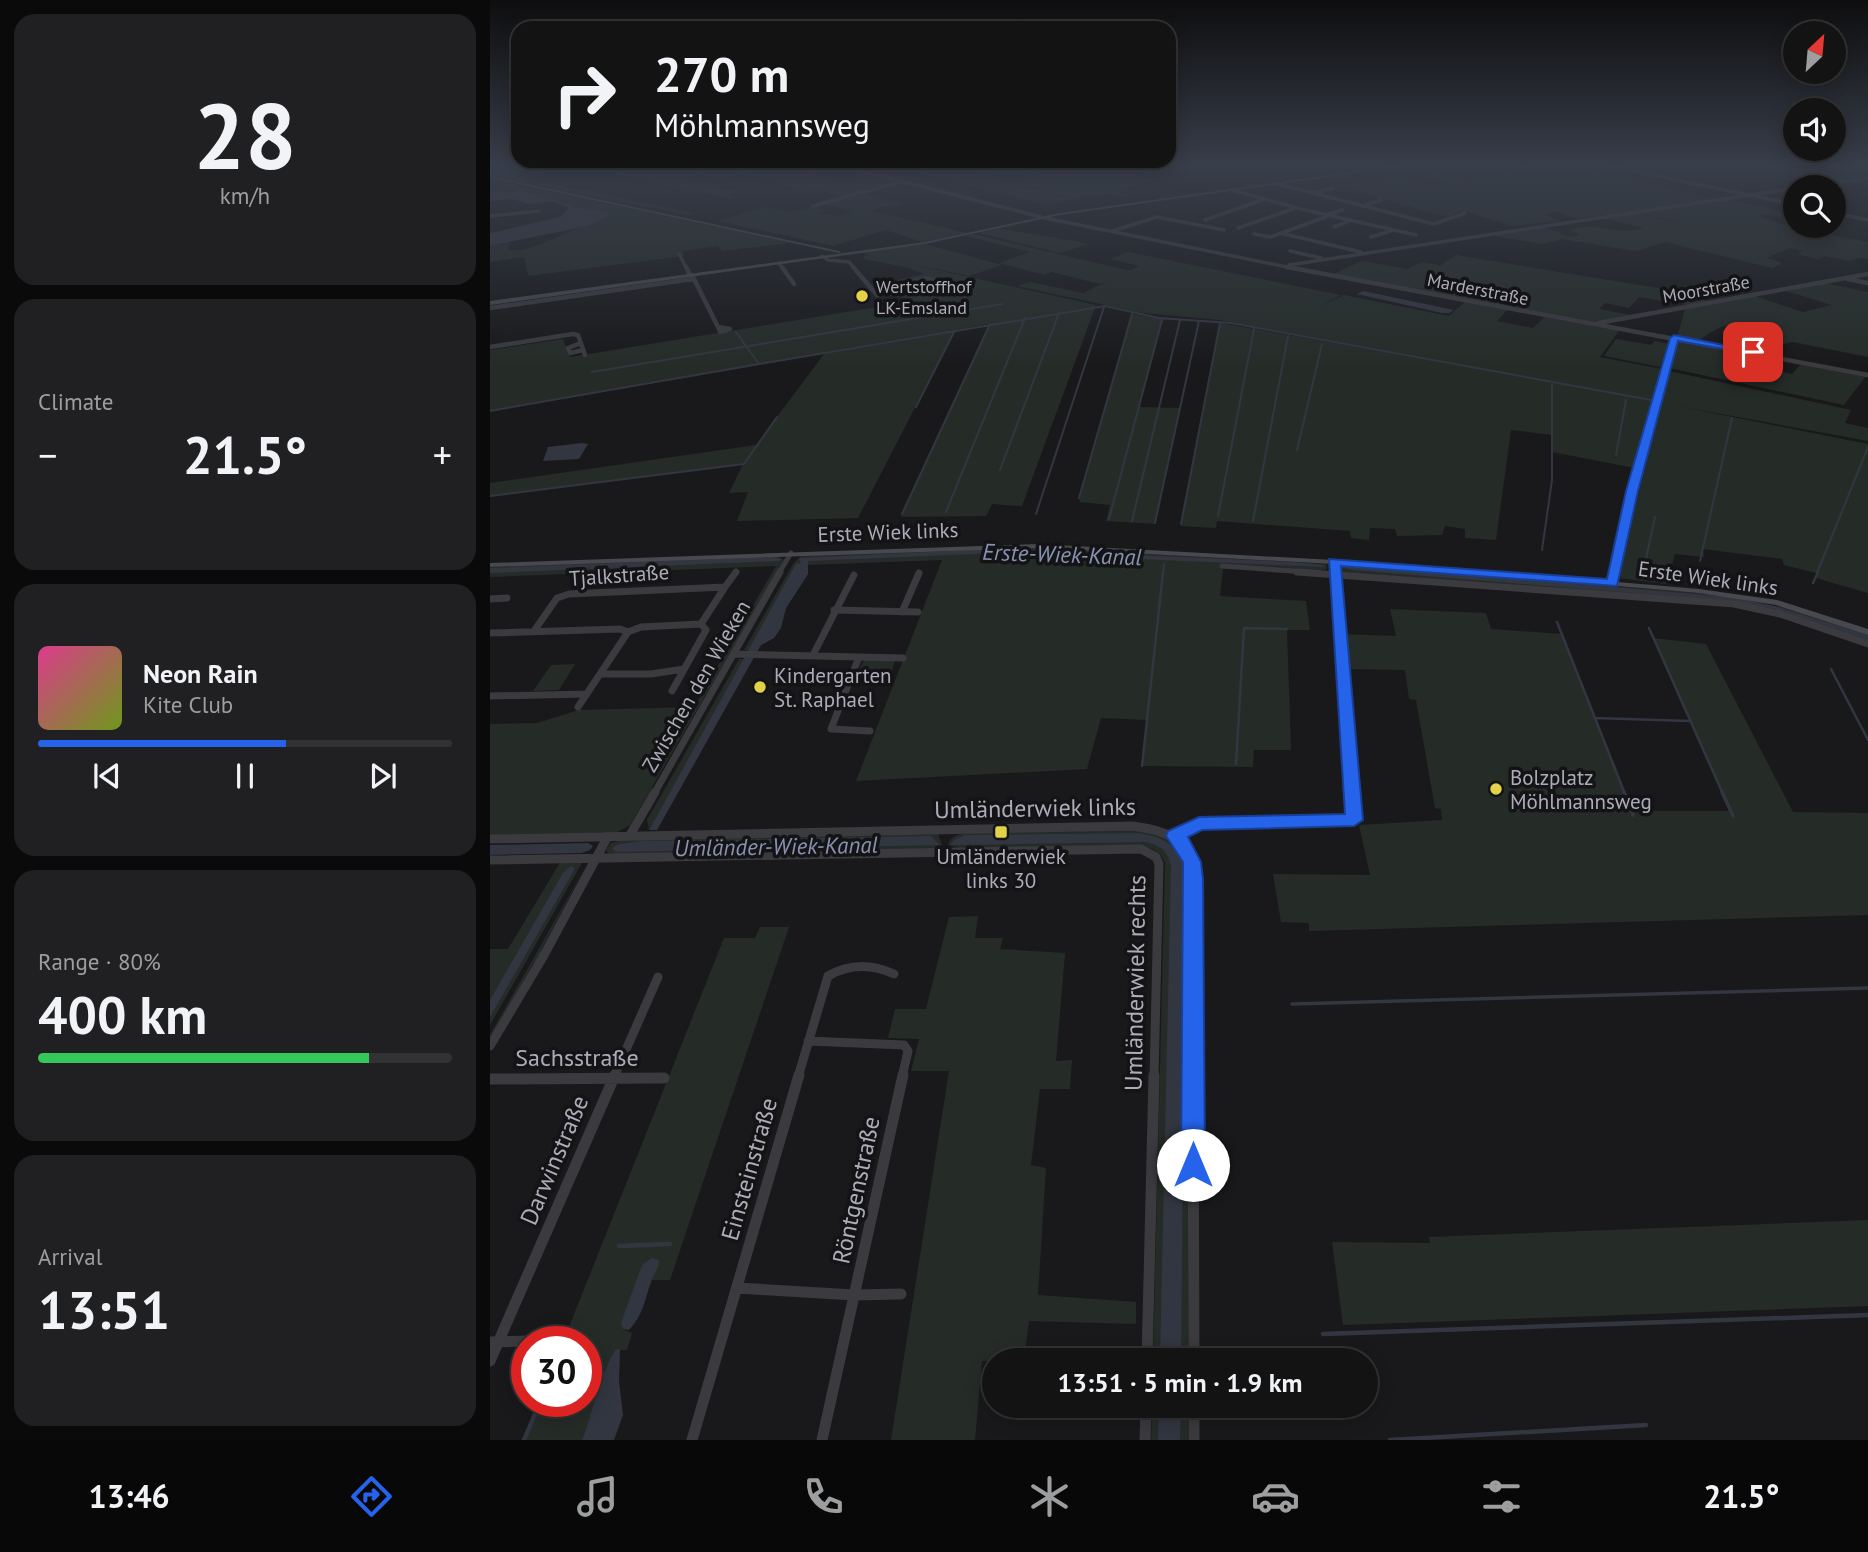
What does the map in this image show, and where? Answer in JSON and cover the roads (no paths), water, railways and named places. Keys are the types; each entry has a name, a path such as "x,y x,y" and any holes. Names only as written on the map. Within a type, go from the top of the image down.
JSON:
{"street":[{"path":"749,231 842,254"},
{"path":"490,306 943,240 981,231"},
{"name":"Marderstraße","path":"1108,231 1868,375"},
{"path":"1254,234 1269,237 1285,231"},
{"path":"1371,237 1391,231"},
{"path":"1400,231 1416,235"},
{"path":"1285,266 1509,231"},
{"path":"1280,233 1365,253"},
{"path":"1290,251 1325,259"},
{"path":"679,254 718,327"},
{"path":"822,257 849,262 877,295"},
{"path":"779,263 794,284"},
{"name":"Moorstraße","path":"1590,324 1868,274"},
{"path":"1844,278 1868,283"},
{"path":"490,347 578,335 581,343 584,352 570,353 568,348 581,343"},
{"path":"1612,583 1632,491 1674,338"},
{"name":"Erste Wiek links","path":"490,565 1038,546 1334,562 1737,595 1801,610 1868,632"},
{"name":"Zwischen den Wieken","path":"630,835 791,553"},
{"path":"1194,1348 1193,879 1192,862 1182,842 1175,836 1199,824 1354,820 1334,562"},
{"path":"1222,566 1734,604 1780,614 1868,644"},
{"path":"701,624 736,572"},
{"path":"902,612 919,573"},
{"path":"813,655 854,575"},
{"name":"Tjalkstraße","path":"534,631 557,598 569,594 724,587"},
{"path":"490,599 508,598"},
{"path":"544,598 557,598"},
{"path":"834,610 918,612"},
{"path":"578,707 628,632 641,627 701,624"},
{"path":"672,691 706,630 701,624"},
{"path":"490,633 620,629 628,632"},
{"path":"734,654 903,658"},
{"path":"859,657 831,729 870,731"},
{"path":"601,674 651,674 684,669"},
{"path":"490,696 587,694"},
{"name":"Umländerwiek links","path":"490,839 1133,826 1165,831 1175,836"},
{"path":"490,1046 608,836"},
{"name":"Umländerwiek rechts","path":"490,860 1142,849 1156,857 1158,892 1147,1348"},
{"name":"Einsteinstraße","path":"692,1440 828,976 839,968 883,968 894,974"},
{"name":"Darwinstraße","path":"490,1361 494,1342 658,977"},
{"name":"Röntgenstraße","path":"808,1041 904,1045 908,1051 822,1440"},
{"name":"Sachsstraße","path":"490,1079 664,1078"},
{"path":"737,1289 854,1295 901,1294"},
{"path":"1145,1440 1146,1418"},
{"path":"1194,1418 1194,1440"}],"water":[{"path":"498,231 562,231 490,246 490,233"},
{"path":"925,276 977,286 970,290 914,297 886,287"},
{"path":"1363,291 1454,310 1442,313 1357,294"},
{"path":"588,444 579,459 543,461 548,447"},
{"name":"Erste-Wiek-Kanal","path":"997,549 1293,562 1325,567 1000,553 808,561 808,574 786,608 781,628 774,638 761,645 657,830 649,830 796,564 801,563 799,558"},
{"path":"772,557 782,559 490,573 490,568"},
{"path":"1352,565 1730,597 1774,606 1868,635 1868,641 1729,601 1340,567"},
{"path":"1137,833 1163,840 1182,858 1184,1049 1181,1348 1160,1348 1171,866 1168,856 1160,847 1145,842 950,845 965,835"},
{"name":"Umländer-Wiek-Kanal","path":"931,836 940,845 616,852 612,848 619,844 642,841"},
{"path":"588,843 593,846 582,853 490,855 490,845"},
{"path":"571,866 575,868 573,872 490,1017 490,1000 563,873"},
{"path":"652,1258 659,1260 659,1263 643,1307 629,1330 623,1329 621,1323 642,1265"},
{"path":"620,1349 619,1381 623,1415 614,1440 582,1440 590,1417 602,1417 602,1381 615,1350"},
{"path":"1159,1418 1181,1418 1180,1440 1158,1440"}],"waterway":[{"path":"746,346 1002,304"},
{"path":"1059,314 1105,306 1159,318 1231,323 1651,400"},
{"path":"1036,514 1104,307"},
{"path":"1000,470 1059,314"},
{"path":"1024,320 1059,314"},
{"path":"1079,498 1132,314"},
{"path":"946,512 1024,320"},
{"path":"989,325 1024,320"},
{"path":"1109,519 1162,320"},
{"path":"1132,521 1180,320"},
{"path":"1155,523 1199,321"},
{"path":"1181,524 1220,323"},
{"path":"759,364 989,325"},
{"path":"902,514 989,325"},
{"path":"1218,516 1254,329"},
{"path":"736,332 746,346"},
{"path":"916,407 954,332"},
{"path":"1253,521 1288,336"},
{"path":"1297,450 1322,344"},
{"path":"592,372 746,346"},
{"path":"746,346 759,364"},
{"path":"490,411 759,364"},
{"path":"1542,550 1552,480 1552,384"},
{"path":"1616,455 1626,400"},
{"path":"490,496 744,464 777,417"},
{"path":"1700,561 1732,418"},
{"path":"1817,573 1868,447"},
{"path":"1643,573 1655,517"},
{"path":"1163,573 1164,564"},
{"path":"1142,766 1163,572"},
{"path":"1642,579 1644,572"},
{"path":"1813,583 1818,572"},
{"path":"1557,622 1625,794"},
{"path":"1236,764 1244,628 1287,629"},
{"path":"1649,628 1723,794"},
{"path":"1831,669 1868,740"},
{"path":"1595,718 1689,721"},
{"path":"1624,792 1633,815"},
{"path":"1722,792 1733,816"},
{"path":"1292,1004 1868,988"},
{"path":"619,1246 670,1244"},
{"path":"1323,1334 1868,1315"},
{"path":"524,1440 534,1417"},
{"path":"1390,1440 1646,1425"}],"place":[{"name":"Wertstoffhof LK-Emsland","path":"862,296"},
{"name":"Kindergarten St. Raphael","path":"760,687"},
{"name":"Bolzplatz Möhlmannsweg","path":"1496,789"},
{"name":"Umländerwiek links 30","path":"1001,832"}]}
